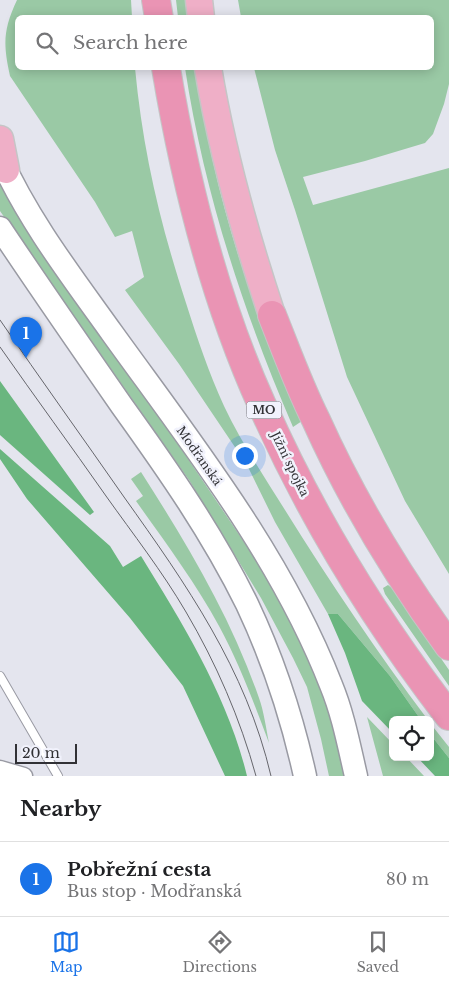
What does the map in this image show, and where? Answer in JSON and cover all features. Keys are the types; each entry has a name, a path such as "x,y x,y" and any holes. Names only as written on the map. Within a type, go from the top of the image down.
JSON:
{"highway":[{"path":"156,0 158,15"},
{"name":"Jižní spojka","path":"166,70 191,191 206,246 222,300 261,404 294,474 342,560 395,642 449,716"},
{"path":"272,315 312,412 341,471 395,566 449,646"}],"main road":[{"path":"199,0 201,15"},
{"path":"208,70 223,145 238,207 272,315"},
{"path":"0,139 3,164"},
{"name":"Modřanská","path":"3,164 31,215 55,252 185,435 271,561 300,615 332,687 356,776"},
{"path":"0,228 186,496 215,544 247,605 273,666 290,715 305,776"}],"street":[{"path":"0,769 24,776"}],"lane":[{"path":"0,676 58,776"}],"green space":[{"path":"17,0 131,0 132,15 15,15 15,70 135,70 148,158 161,216 194,329 224,406 253,459 319,564 372,643 425,716 418,716 390,676 338,614 328,614 275,522 247,465 179,364 125,290 144,277 132,231 115,237 95,202 10,76 5,46 7,29"},
{"path":"176,0 186,0 188,15 178,15"},
{"path":"238,0 449,0 449,84 433,134 425,143 303,177 313,205 449,168 449,574 405,501 347,377 275,150 255,70 434,70 434,15 241,15"},
{"path":"185,70 195,70 213,163 239,258 260,319 302,421 293,427 258,339 227,250 214,205 193,114"},
{"path":"0,183 19,216 84,312 180,447 263,570 294,626 318,682 333,725 345,776 329,776 307,687 261,598 189,480 0,211"},
{"path":"0,381 94,512 90,515 0,435"},
{"path":"0,449 110,546 123,567 141,556 203,662 228,718 247,776 225,776 183,686 130,618 27,499 0,459"},
{"path":"141,472 207,582 235,639 261,703 269,743 240,669 219,626 190,578 136,501 143,496 131,479"},
{"path":"388,585 393,589 449,670 449,686 385,594 383,588"},
{"path":"328,614 338,614 390,676 418,716 389,716 389,729 362,701 345,653"},
{"path":"367,717 389,740 389,761 410,761 424,776 383,776"},
{"path":"434,728 449,747 449,758 434,739"},
{"path":"434,739 449,758 449,776 435,776 421,761 434,761"}],"tram line":[{"path":"0,320 170,562 191,595 230,664 246,700 260,737 271,776"},
{"path":"0,347 157,567 186,612 226,691 243,733 256,776"}],"place":[{"name":"Pobřežní cesta","path":"26,358"}]}
